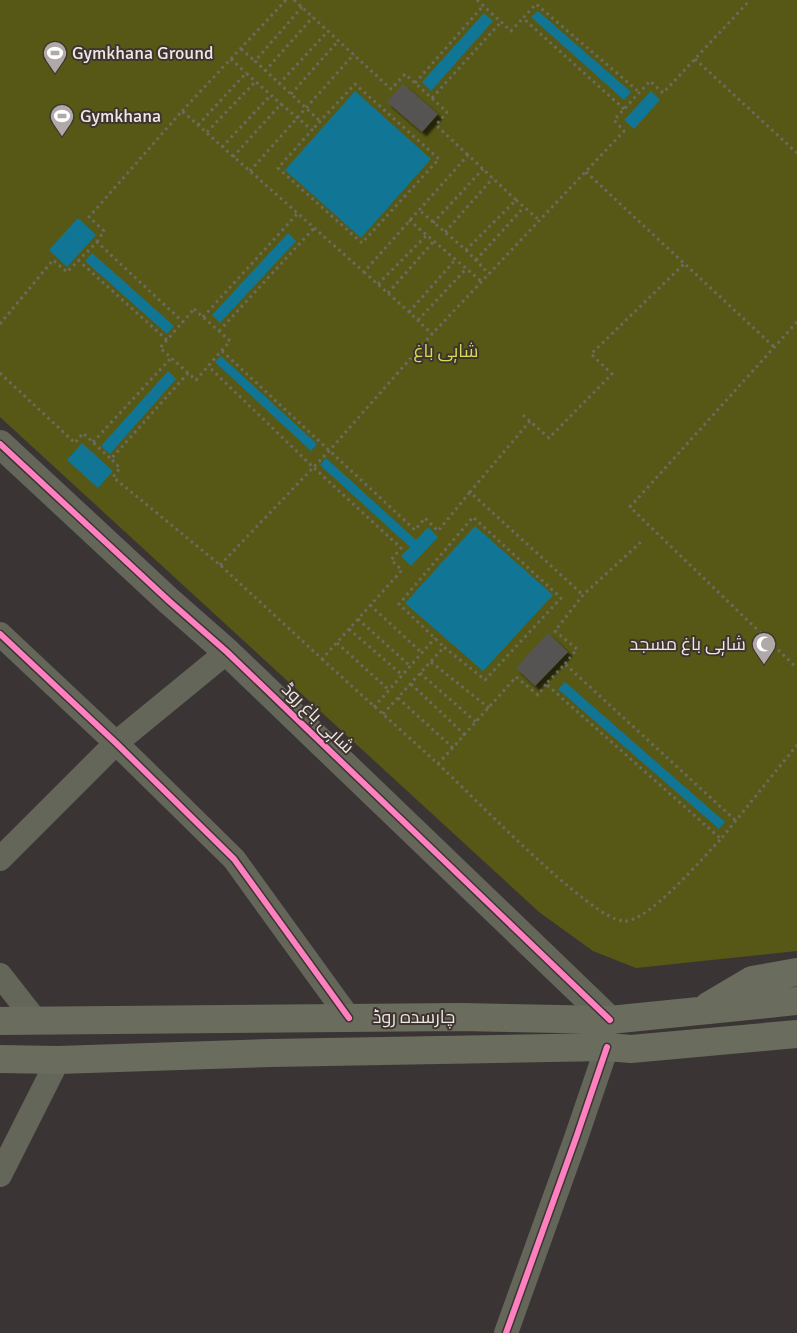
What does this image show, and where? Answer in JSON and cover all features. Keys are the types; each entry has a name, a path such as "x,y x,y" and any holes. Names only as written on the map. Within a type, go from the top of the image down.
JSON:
{"main road":[{"path":"700,1010 752,980 797,972"},
{"name":"چارسدہ روڈ","path":"0,1021 461,1016 610,1020 797,1001"},
{"path":"610,1020 619,1048"},
{"name":"چارسدہ روڈ","path":"0,1059 58,1060 280,1053 619,1048 797,1034"},
{"path":"709,1042 797,1051"}],"street":[{"name":"شاہی باغ روڈ","path":"0,444 169,601 227,652 610,1020"},
{"path":"0,634 116,743 234,859 349,1018"},
{"path":"0,859 116,743 227,652"},
{"path":"0,975 36,1021"},
{"path":"506,1333 576,1138 619,1048"},
{"path":"0,1176 58,1060"}],"path":[{"path":"0,324 53,260 67,272 96,242 104,231 89,217 182,111 286,0"},
{"path":"294,0 391,89 405,74 448,112 436,125 539,220"},
{"path":"477,0 511,31 540,0"},
{"path":"220,565 329,451 432,334 624,131 614,120 639,92 650,81 663,93 750,0"},
{"path":"536,4 639,92"},
{"path":"415,83 484,6"},
{"path":"255,61 302,7"},
{"path":"265,71 313,17"},
{"path":"523,18 624,109"},
{"path":"432,98 501,22"},
{"path":"279,84 328,31"},
{"path":"291,94 339,40"},
{"path":"240,49 320,121"},
{"path":"250,171 354,54"},
{"path":"231,59 312,130"},
{"path":"695,59 797,153"},
{"path":"198,124 246,73"},
{"path":"207,132 256,81"},
{"path":"355,84 438,159 362,242 278,168 312,130 355,84"},
{"path":"222,147 271,95"},
{"path":"233,157 282,104"},
{"path":"182,111 410,312 432,334"},
{"path":"364,272 468,155"},
{"path":"433,223 483,169"},
{"path":"586,172 774,347"},
{"path":"444,232 493,178"},
{"path":"466,250 516,200"},
{"path":"476,260 524,207"},
{"path":"419,210 466,250 490,274"},
{"path":"203,317 298,213"},
{"path":"409,220 482,282"},
{"path":"219,332 315,228"},
{"path":"378,284 426,234"},
{"path":"388,294 434,241"},
{"path":"96,242 184,322"},
{"path":"410,312 456,259"},
{"path":"78,260 167,340"},
{"path":"523,415 549,438 612,374 591,354 684,264"},
{"path":"418,320 467,268"},
{"path":"194,309 203,317 230,342 196,380 160,348 194,309"},
{"path":"797,322 630,507 797,668"},
{"path":"222,351 415,530 425,518 438,531 530,421"},
{"path":"93,442 172,358"},
{"path":"208,366 401,548 391,560 402,570 322,660"},
{"path":"0,373 75,443 83,433 120,468 113,477 220,565 438,764 559,879 609,917 624,922 638,918 666,896 721,839 797,745"},
{"path":"111,459 188,373"},
{"path":"470,492 583,595"},
{"path":"473,517 561,598 484,680 444,647 399,604 473,517"},
{"path":"438,764 516,677 538,695 577,649 555,631 583,595 641,542"},
{"path":"370,605 422,653"},
{"path":"358,618 410,666"},
{"path":"349,629 402,675"},
{"path":"374,707 435,638"},
{"path":"337,643 389,690"},
{"path":"383,714 444,647"},
{"path":"431,662 489,708"},
{"path":"565,664 735,820"},
{"path":"420,673 476,722"},
{"path":"411,684 465,735"},
{"path":"546,684 721,839"},
{"path":"398,698 453,748"}],"green space":[{"name":"شاہی باغ","path":"0,0 797,0 797,951 636,968 593,951 539,912 0,417"}],"water":[{"path":"538,11 631,92 624,100 531,17"},
{"path":"484,13 493,21 431,91 422,82"},
{"path":"355,91 431,159 361,238 285,170"},
{"path":"651,91 660,100 634,129 624,120"},
{"path":"78,218 96,235 67,267 49,250"},
{"path":"288,233 296,241 220,323 212,315"},
{"path":"92,253 174,326 167,334 85,261"},
{"path":"221,356 317,444 311,451 215,362"},
{"path":"168,371 176,379 110,454 101,446"},
{"path":"82,443 113,471 98,488 67,460"},
{"path":"326,458 416,540 428,527 438,537 411,566 401,556 410,547 320,465"},
{"path":"475,526 553,595 483,671 405,603"},
{"path":"565,682 725,822 719,829 558,689"}],"building":[{"path":"403,84 438,114 422,132 387,102"},
{"path":"548,633 568,652 535,686 516,668"}],"cycle path":[{"path":"0,444 169,601 227,652 610,1020"},
{"path":"0,634 116,743 234,859 349,1018"},
{"path":"506,1333 607,1047"}],"place":[{"name":"Gymkhana Ground","path":"55,74"},
{"name":"Gymkhana","path":"62,137"},
{"name":"شاہی باغ مسجد","path":"764,665"}]}
